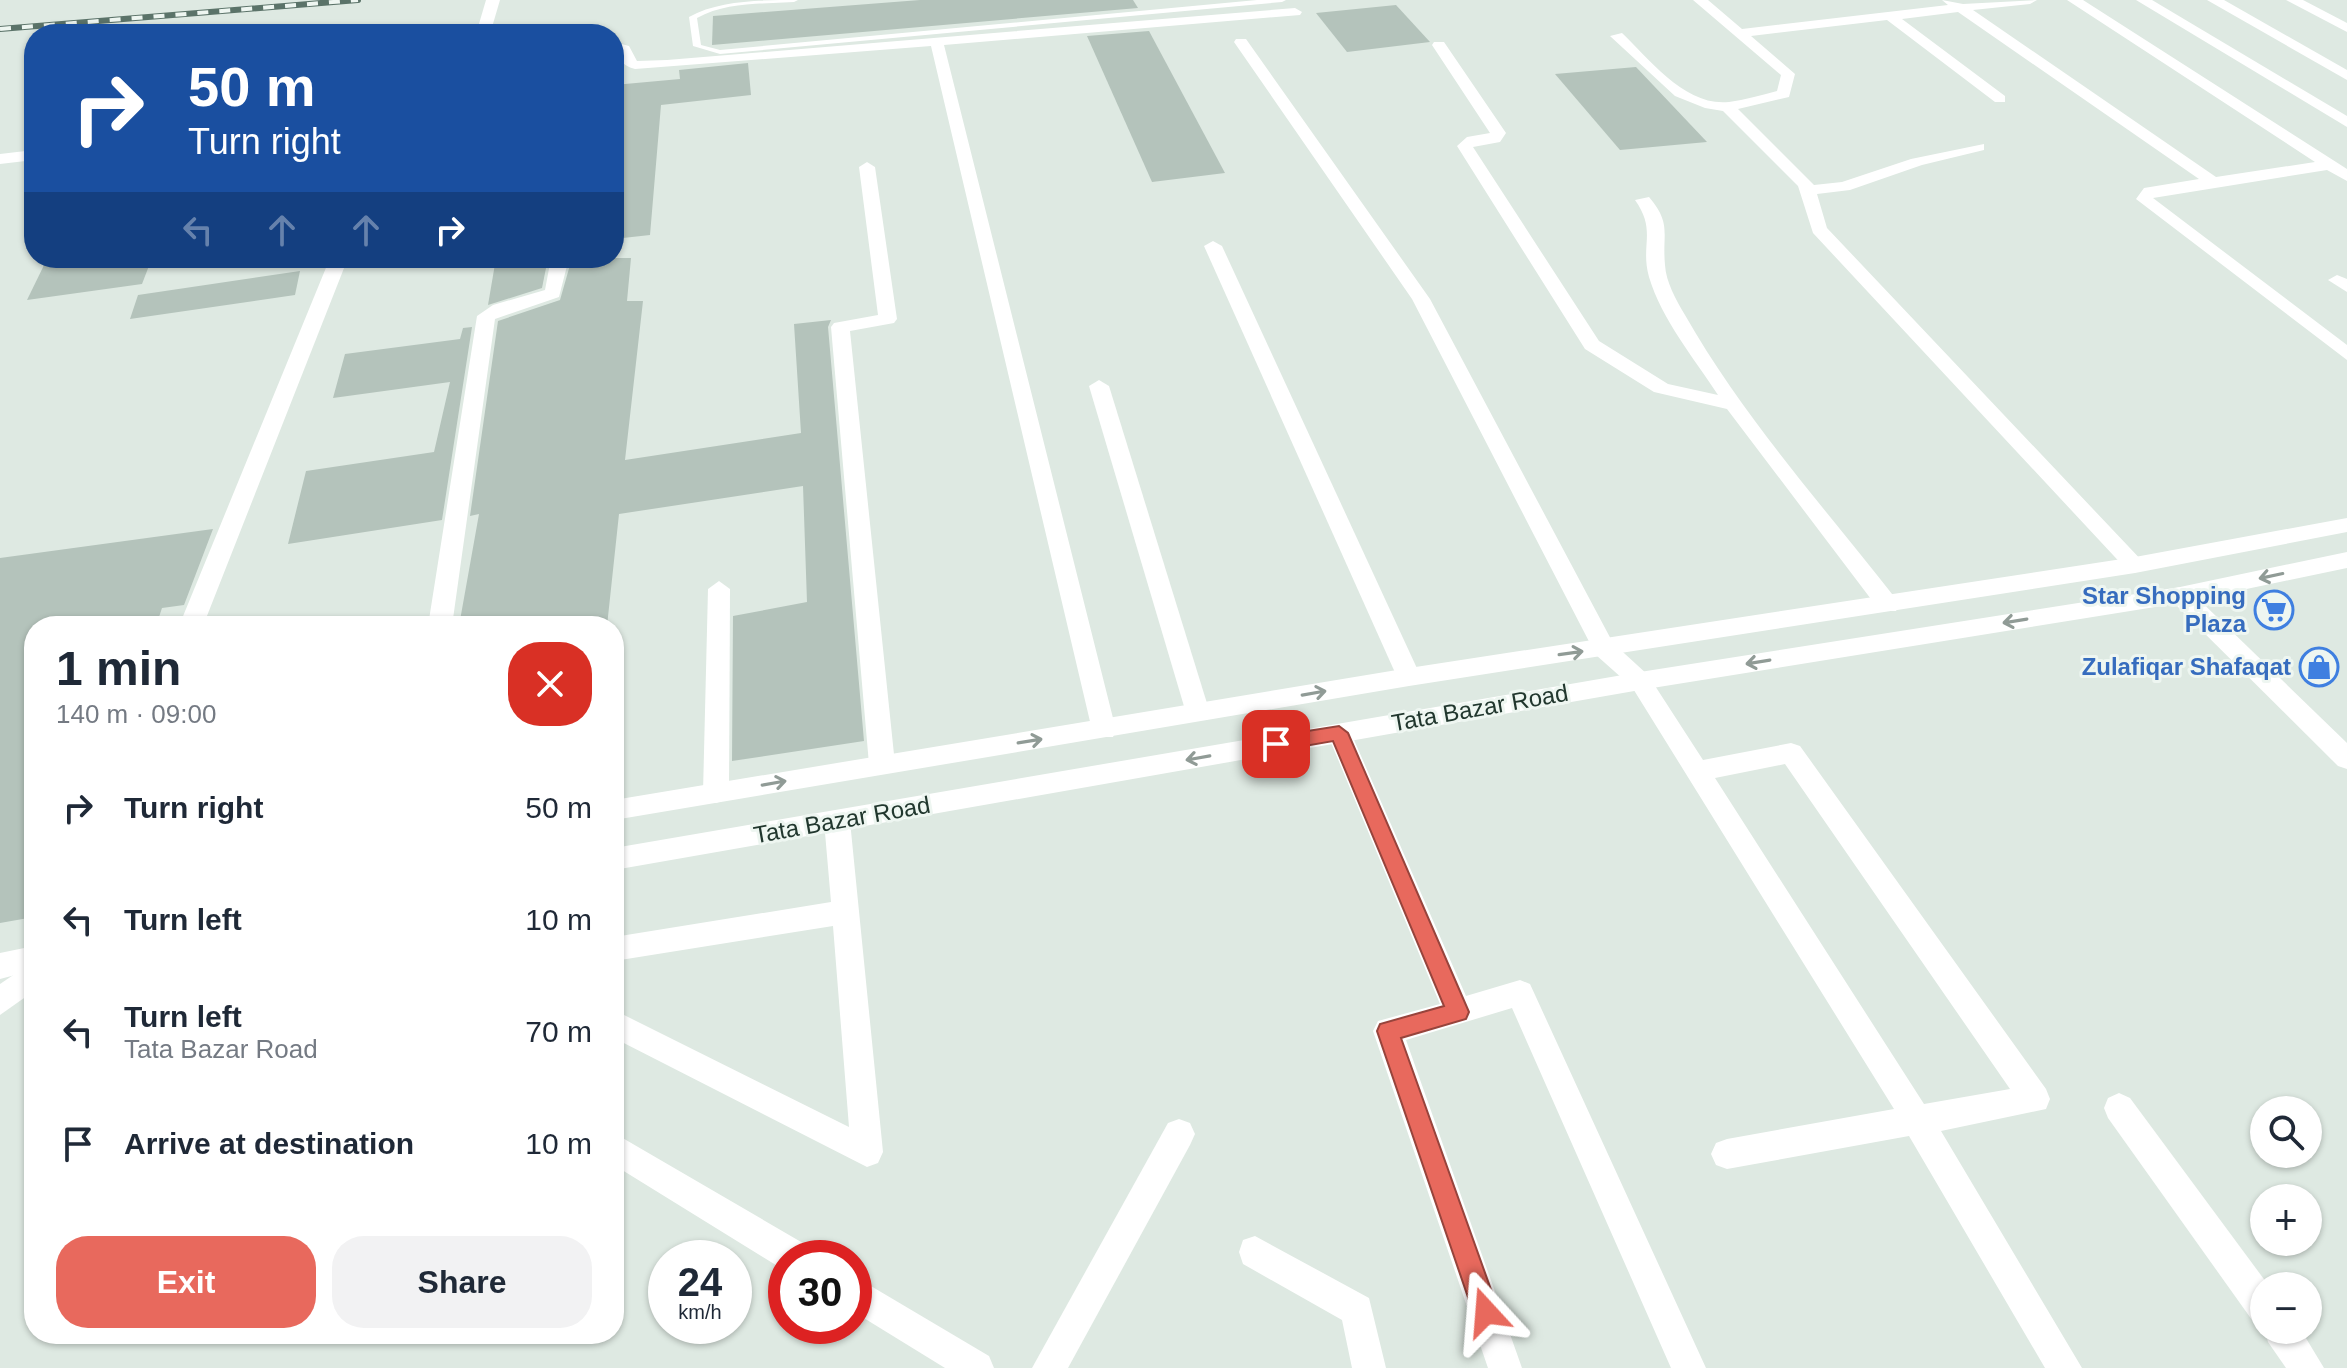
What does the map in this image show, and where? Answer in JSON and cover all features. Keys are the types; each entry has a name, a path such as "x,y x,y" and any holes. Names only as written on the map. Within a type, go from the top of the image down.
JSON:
{"street":[{"path":"486,24 493,0"},
{"path":"1617,36 1691,101 1708,107 1727,107 1784,94 1789,84 1788,74 1702,0"},
{"path":"2074,0 2347,176"},
{"path":"2143,0 2347,122"},
{"path":"2214,0 2347,76"},
{"path":"2293,0 2347,28"},
{"path":"1739,33 1890,16 1955,4 2020,1"},
{"path":"1955,4 2212,181"},
{"path":"624,49 627,61 635,65 1295,12"},
{"path":"1890,16 2000,99"},
{"path":"926,41 1104,730"},
{"path":"1241,42 1421,299 1604,649 1640,681 1917,1121 2065,1368"},
{"path":"1439,45 1498,133 1495,139 1472,140 1465,146 1522,230 1592,345 1661,388 1734,405"},
{"path":"1727,107 1807,190 1819,229 2135,565"},
{"path":"1807,190 1844,187 1917,162 1979,147"},
{"path":"1,160 24,157"},
{"path":"2330,165 2150,191 2144,199 2347,354"},
{"path":"867,167 888,319 840,327 882,764"},
{"path":"1643,200 1652,210 1660,234 1656,273 1670,302 1734,405 1888,605"},
{"path":"1213,246 1409,677"},
{"path":"195,616 335,268"},
{"path":"441,616 486,316 553,293 558,268"},
{"path":"1099,386 1198,713"},
{"name":"Tata Bazar Road","path":"624,808 1409,677 2135,565 2347,525"},
{"name":"Tata Bazar Road","path":"624,857 1640,681 2180,595 2347,560"},
{"path":"716,793 719,589"},
{"path":"2180,595 2347,759"},
{"path":"1339,733 1458,1012"},
{"path":"1697,771 1791,753 2035,1099 1727,1154"},
{"path":"624,1028 867,1152 837,821"},
{"path":"624,947 845,912"},
{"path":"0,966 24,960"},
{"path":"0,1002 24,982"},
{"path":"1505,1368 1388,1031 1520,993 1689,1368"},
{"path":"2119,1108 2250,1289"},
{"path":"1049,1368 1179,1134"},
{"path":"624,1154 768,1241"},
{"path":"1255,1252 1357,1310 1369,1368"},
{"path":"872,1304 977,1368"},
{"path":"2290,1344 2307,1368"}],"lane":[{"path":"794,0 716,6 697,13 693,17 697,46 720,52 926,41 1282,0"}],"building":[{"path":"920,0 1133,0 1138,8 712,45 713,16"},
{"path":"1396,5 1430,42 1347,52 1316,13"},
{"path":"1149,31 1225,173 1152,182 1087,36"},
{"path":"748,63 751,95 661,105 650,235 624,238 624,84 680,79 679,70"},
{"path":"1636,67 1707,142 1620,150 1555,74"},
{"path":"624,258 631,258 627,301 643,301 625,460 801,433 794,324 831,320 828,327 864,741 732,761 733,616 807,602 803,486 619,514 608,616 461,616 479,514 470,516 498,321 560,300 569,268 624,268"},
{"path":"43,268 148,268 142,284 27,300"},
{"path":"494,268 546,268 542,288 488,305"},
{"path":"300,271 295,295 130,319 138,295"},
{"path":"472,327 442,520 288,544 306,471 434,452 450,382 333,398 345,354 460,339 463,328"},
{"path":"213,529 184,605 162,608 159,616 24,616 24,919 0,923 0,558"}],"railway":[{"path":"62,24 358,0"},
{"path":"0,29 24,27"}],"place":[{"name":"Star Shopping Plaza","path":"2274,610"},
{"name":"Zulafiqar Shafaqat","path":"2319,667"}],"route":[{"path":"1276,744 1339,733 1458,1012 1388,1031 1486,1312"}]}
